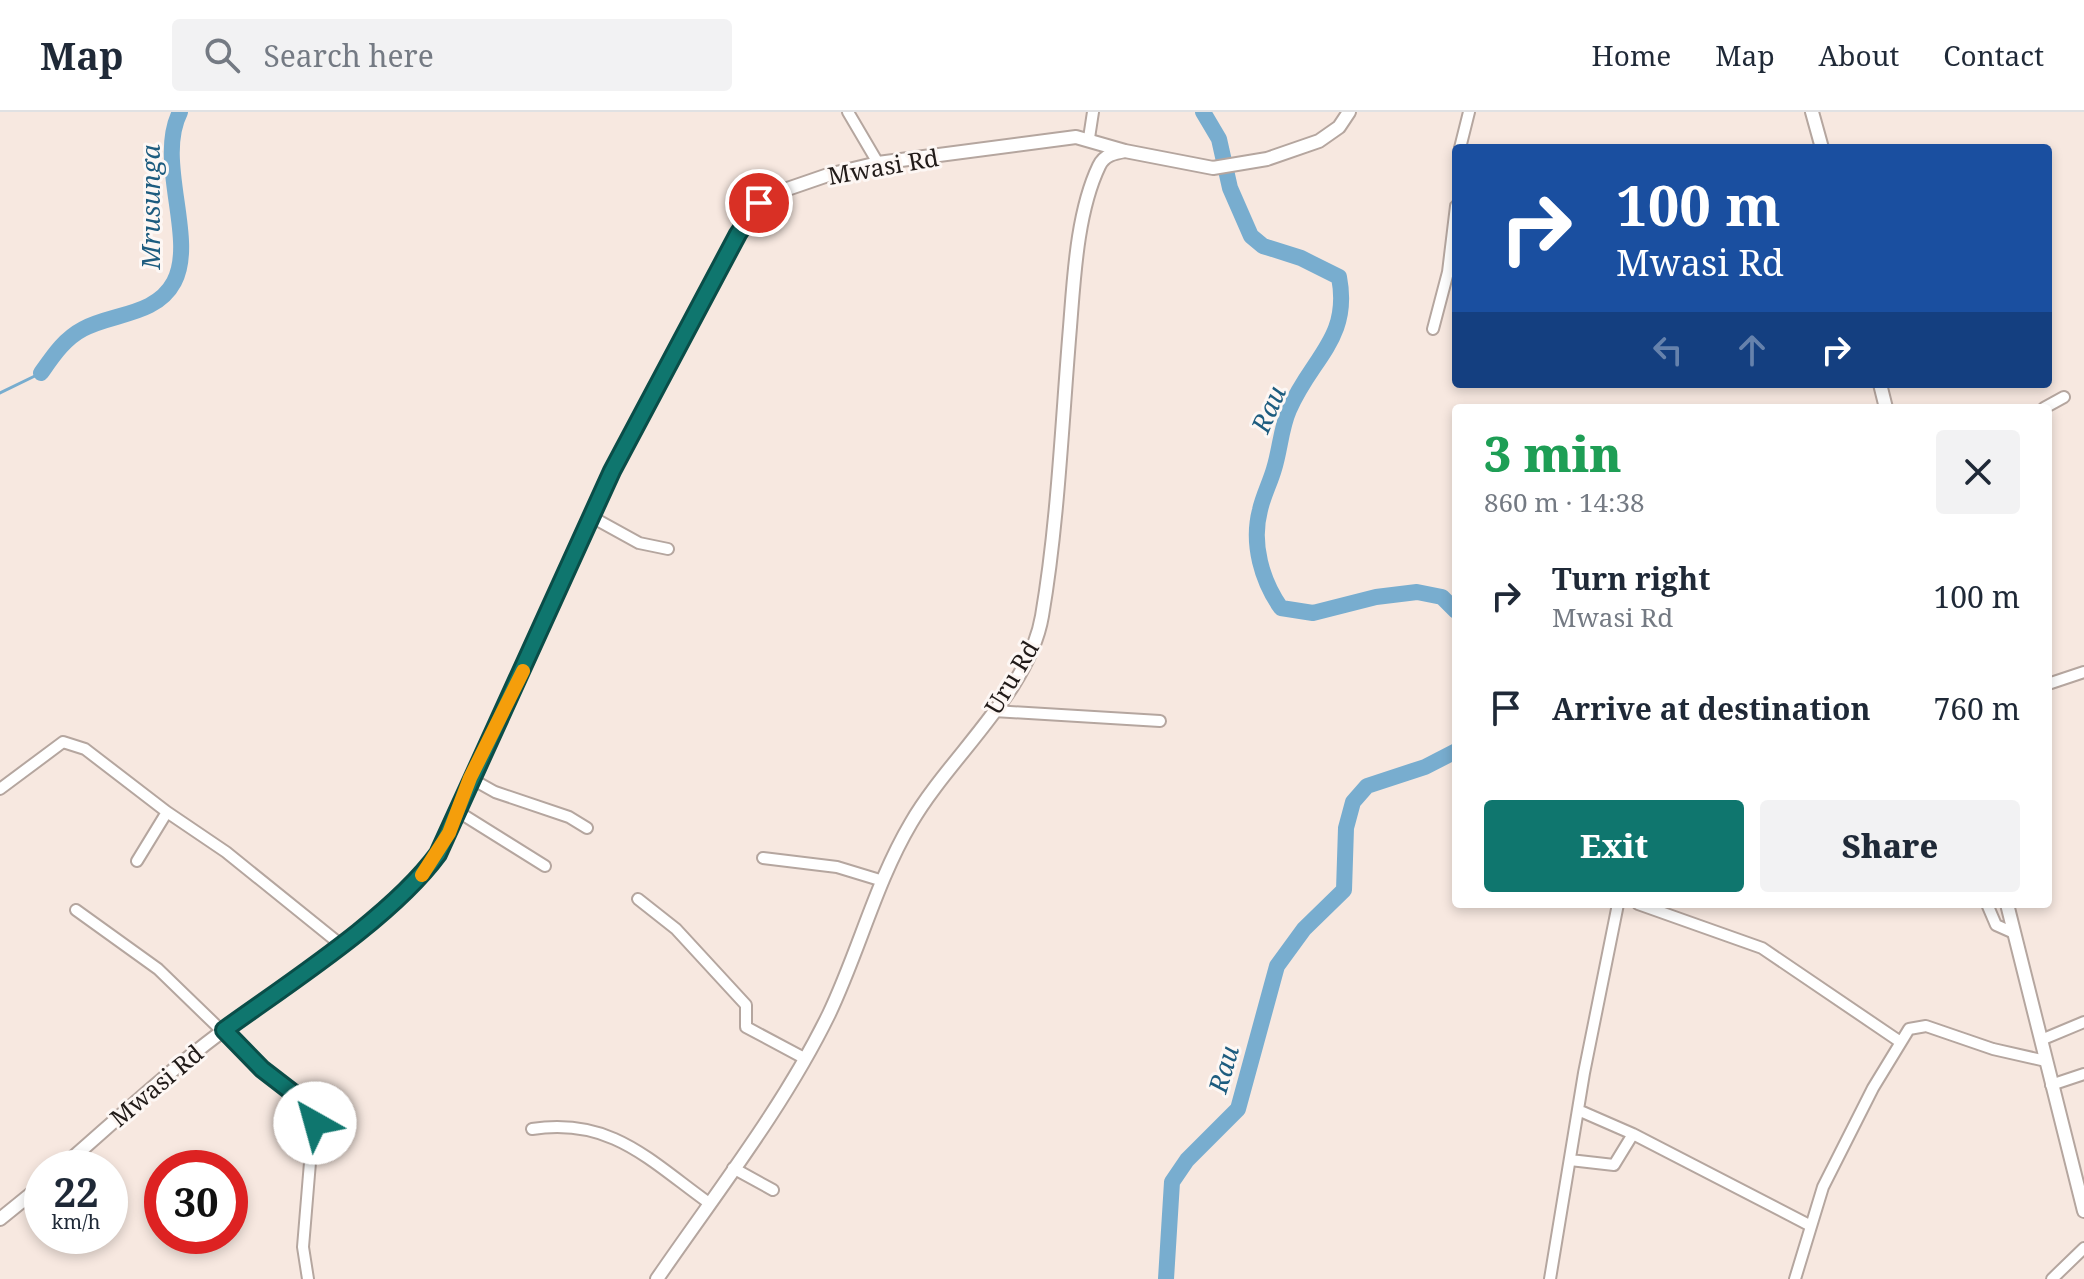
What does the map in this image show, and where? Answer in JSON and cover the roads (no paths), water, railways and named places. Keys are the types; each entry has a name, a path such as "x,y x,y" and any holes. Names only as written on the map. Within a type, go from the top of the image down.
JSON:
{"street":[{"path":"848,112 878,163"},
{"path":"1089,138 1093,112"},
{"path":"1125,151 1190,166 1225,166 1267,159 1319,141 1339,127 1349,112"},
{"path":"1461,144 1469,112"},
{"path":"1812,112 1821,144"},
{"name":"Mwasi Rd","path":"81,1150 223,1030 340,944 425,871 443,844 470,778 527,663 590,516 747,217 767,196 781,188 878,163 1023,142 1089,138 1125,151"},
{"name":"Uru Rd","path":"657,1279 733,1168 830,1012 895,850 925,799 994,711 1029,655 1041,622 1054,527 1076,257 1099,165 1113,153 1125,151"},
{"path":"1433,329 1448,272 1452,239"},
{"path":"2051,404 2064,397"},
{"path":"590,516 639,543 668,549"},
{"path":"2052,683 2084,672"},
{"path":"994,711 1160,721"},
{"path":"0,789 50,750 63,742 72,743 85,749 167,812 226,852 340,944"},
{"path":"470,778 495,792 569,817 587,828"},
{"path":"457,811 545,866"},
{"path":"137,861 167,812"},
{"path":"763,858 837,867 883,881"},
{"path":"638,899 687,939 746,1005 746,1027 804,1058"},
{"path":"1550,1279 1578,1110 1617,908"},
{"path":"1649,908 1762,948 1899,1041"},
{"path":"1989,908 1996,925 2014,933"},
{"path":"2008,908 2051,1085 2078,1168 2084,1211"},
{"path":"76,910 158,969 314,1114 303,1247 308,1279"},
{"path":"2041,1040 2084,1022"},
{"path":"1795,1279 1823,1187 1899,1041 1909,1029 1926,1026 1993,1049 2046,1061"},
{"path":"2051,1085 2084,1074"},
{"path":"1578,1110 1633,1134 1811,1226"},
{"path":"532,1129 577,1126 603,1132 709,1203"},
{"path":"1570,1160 1614,1165 1633,1134"},
{"path":"733,1168 773,1190"},
{"path":"0,1219 24,1200"},
{"path":"2052,1279 2084,1248"}],"waterway":[{"name":"Mrusunga","path":"41,373 59,348 76,333 145,308 166,293 174,282 180,264 181,244 172,153 180,112"},
{"name":"Rau","path":"1203,112 1219,139 1230,188 1251,236 1263,246 1301,258 1339,277 1341,298 1334,333 1289,410 1260,510 1258,549 1268,586 1281,608 1313,613 1376,597 1417,592 1442,597 1452,607"},
{"name":"Mrusunga","path":"0,393 41,373"},
{"name":"Rau","path":"1166,1279 1172,1182 1187,1160 1238,1109 1277,966 1304,929 1344,890 1346,828 1353,802 1367,786 1425,767 1452,753"}]}
